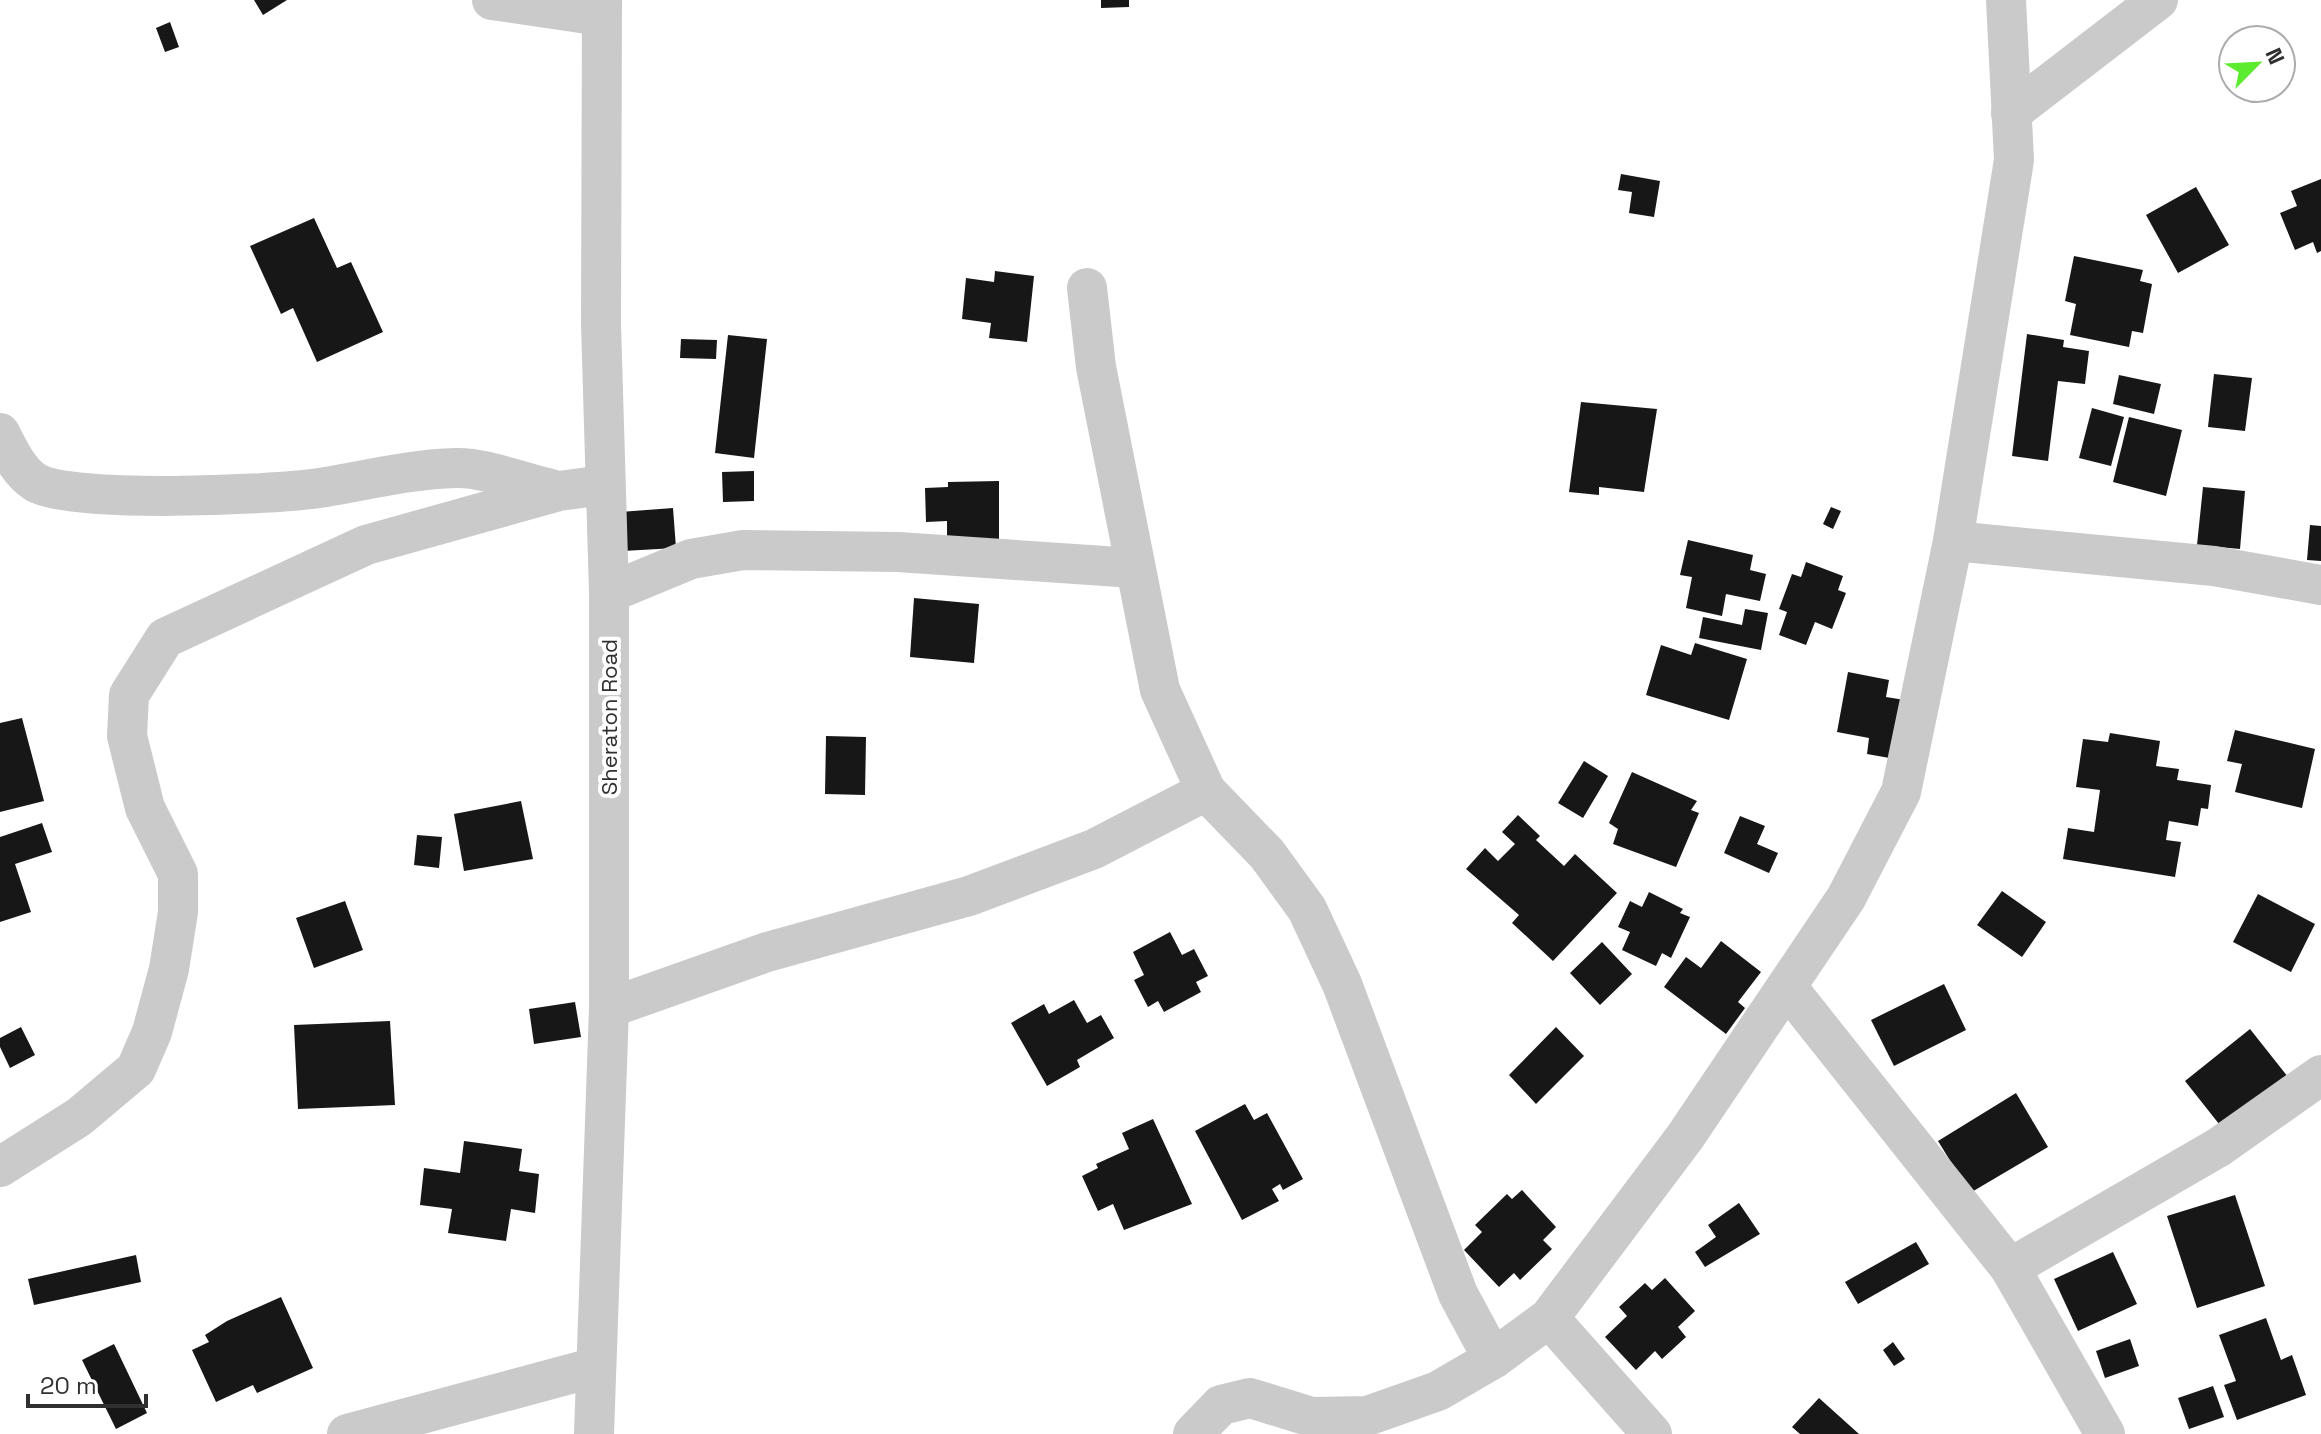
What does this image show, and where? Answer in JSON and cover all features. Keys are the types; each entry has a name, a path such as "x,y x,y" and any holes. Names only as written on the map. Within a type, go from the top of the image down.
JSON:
{"street":[{"path":"492,0 602,8"},
{"path":"1193,1434 1221,1405 1250,1398 1312,1417 1367,1416 1438,1391 1493,1359 1549,1318 1685,1137 1846,898 1901,792 1953,541 2014,160 2006,0"},
{"path":"2011,113 2158,0"},
{"name":"Sheraton Road","path":"594,1434 609,1008 609,593 604,485 602,8"},
{"path":"1087,288 1096,367 1160,690 1206,791 1267,854 1307,909 1342,984 1458,1294 1493,1359"},
{"path":"0,433 13,456 35,482 65,491 135,496 316,489 406,471 461,468 559,491"},
{"path":"0,1167 79,1117 136,1069 152,1032 169,969 178,912 178,874 145,808 127,736 129,695 165,638 366,545 559,491 604,485"},
{"path":"1953,541 2214,566 2321,585"},
{"path":"609,593 655,571 691,559 743,550 898,552 1134,568"},
{"path":"609,1008 767,952 969,896 1094,849 1206,791"},
{"path":"1787,987 2010,1268 2105,1434"},
{"path":"2010,1268 2219,1147 2321,1075"},
{"path":"1549,1318 1652,1434"},
{"path":"347,1434 596,1367"}],"building":[{"path":"254,0 287,0 263,15"},
{"path":"1101,0 1129,0 1129,7 1101,8"},
{"path":"170,22 179,47 165,52 156,28"},
{"path":"1621,174 1660,181 1654,217 1629,213 1632,192 1618,190"},
{"path":"2321,179 2321,251 2317,253 2313,242 2295,250 2280,213 2297,206 2291,191"},
{"path":"2196,187 2229,245 2178,273 2146,215"},
{"path":"314,218 337,268 351,262 383,332 317,362 293,308 281,314 250,246"},
{"path":"2074,256 2143,270 2140,281 2152,284 2143,333 2132,331 2129,347 2070,335 2076,304 2065,301"},
{"path":"995,271 1034,276 1027,342 989,338 991,323 962,319 966,278 994,282"},
{"path":"2027,334 2064,340 2063,347 2089,351 2085,384 2058,381 2048,461 2012,456"},
{"path":"728,335 767,339 754,458 715,453"},
{"path":"681,339 717,340 716,359 680,358"},
{"path":"2214,374 2252,378 2245,431 2208,427"},
{"path":"2119,375 2161,384 2154,414 2113,404"},
{"path":"1581,402 1657,409 1644,492 1599,487 1599,495 1569,492"},
{"path":"2092,408 2124,417 2111,466 2079,458"},
{"path":"2129,417 2182,430 2166,496 2113,482"},
{"path":"754,471 754,501 723,502 722,472"},
{"path":"999,481 999,539 947,539 947,521 926,522 925,488 948,487 948,482"},
{"path":"2203,487 2245,491 2240,549 2197,545"},
{"path":"1831,507 1841,511 1833,529 1823,524"},
{"path":"673,508 676,548 623,551 620,512"},
{"path":"2310,525 2321,526 2321,561 2307,560"},
{"path":"1688,540 1753,555 1750,570 1766,574 1760,601 1726,594 1722,616 1686,608 1692,577 1680,575"},
{"path":"1806,562 1843,576 1838,590 1846,593 1832,629 1815,622 1806,645 1779,635 1787,612 1779,609 1792,574 1801,577"},
{"path":"914,598 979,604 974,663 910,657"},
{"path":"1745,609 1768,613 1761,650 1699,638 1703,617 1742,625"},
{"path":"1695,643 1747,659 1729,720 1646,695 1661,645 1691,655"},
{"path":"1848,672 1889,680 1886,697 1905,700 1895,759 1867,754 1869,738 1837,732"},
{"path":"22,718 44,801 0,812 0,723"},
{"path":"2235,730 2315,749 2302,808 2235,792 2242,764 2227,761"},
{"path":"2110,733 2160,741 2156,766 2179,769 2177,780 2211,785 2208,809 2201,808 2198,826 2169,821 2166,840 2181,842 2175,877 2063,859 2068,828 2094,832 2100,790 2076,787 2083,739 2108,742"},
{"path":"826,736 866,737 865,795 825,794"},
{"path":"1584,761 1608,776 1583,818 1558,803"},
{"path":"1632,772 1697,801 1691,810 1699,813 1676,867 1613,844 1618,829 1609,823"},
{"path":"521,801 533,859 464,871 454,814"},
{"path":"1518,815 1540,836 1536,840 1564,866 1575,854 1617,893 1553,961 1512,923 1519,915 1466,869 1485,848 1498,861 1515,844 1502,832"},
{"path":"1740,816 1765,826 1757,844 1778,853 1769,873 1724,853"},
{"path":"42,823 52,852 15,864 31,912 0,922 0,837"},
{"path":"417,835 442,837 439,868 414,865"},
{"path":"2002,891 2046,922 2022,957 1977,925"},
{"path":"1649,892 1683,909 1680,913 1690,917 1671,958 1662,953 1656,966 1622,950 1630,932 1618,927 1630,901 1642,907"},
{"path":"2258,894 2315,924 2291,972 2233,942"},
{"path":"345,901 363,950 314,968 296,918"},
{"path":"1170,932 1182,955 1194,949 1208,976 1196,982 1201,992 1164,1012 1158,1001 1148,1007 1134,980 1144,975 1133,952"},
{"path":"1721,941 1761,972 1738,1002 1745,1008 1726,1034 1664,987 1686,957 1701,968"},
{"path":"1602,942 1632,974 1600,1005 1570,973"},
{"path":"1944,984 1966,1030 1894,1066 1871,1020"},
{"path":"1074,1000 1087,1023 1101,1015 1114,1038 1077,1060 1080,1067 1047,1086 1011,1023 1044,1004 1049,1014"},
{"path":"575,1002 581,1037 534,1044 529,1009"},
{"path":"390,1021 395,1105 298,1109 294,1025"},
{"path":"21,1027 35,1055 10,1068 0,1047 0,1038"},
{"path":"1556,1027 1584,1056 1536,1104 1509,1075"},
{"path":"2250,1029 2288,1077 2223,1129 2185,1081"},
{"path":"2016,1093 2048,1147 1970,1193 1938,1141"},
{"path":"1245,1104 1254,1120 1267,1113 1303,1179 1283,1190 1280,1184 1272,1189 1279,1201 1242,1220 1195,1131"},
{"path":"1153,1119 1192,1204 1124,1230 1113,1204 1098,1211 1082,1176 1098,1168 1096,1164 1129,1149 1122,1133"},
{"path":"464,1141 522,1149 519,1171 539,1174 535,1213 511,1209 506,1241 448,1233 452,1209 420,1205 424,1168 460,1173"},
{"path":"1522,1190 1556,1227 1543,1240 1552,1249 1520,1280 1514,1273 1499,1287 1464,1250 1482,1232 1475,1225 1507,1194 1512,1199"},
{"path":"2235,1195 2265,1286 2197,1308 2167,1216"},
{"path":"1739,1203 1760,1234 1705,1267 1695,1252 1716,1237 1708,1225"},
{"path":"1916,1242 1929,1264 1858,1304 1845,1282"},
{"path":"2113,1252 2137,1304 2078,1331 2054,1279"},
{"path":"136,1255 141,1282 34,1305 28,1279"},
{"path":"1665,1278 1695,1311 1678,1327 1686,1337 1662,1359 1655,1351 1636,1370 1605,1337 1627,1316 1619,1307 1645,1283 1652,1290"},
{"path":"281,1297 313,1368 257,1393 253,1385 216,1402 192,1350 209,1342 205,1335 227,1321"},
{"path":"2266,1318 2281,1360 2292,1355 2306,1395 2237,1420 2224,1385 2236,1381 2219,1335"},
{"path":"2130,1339 2139,1366 2105,1378 2096,1351"},
{"path":"1893,1342 1905,1359 1894,1366 1883,1350"},
{"path":"114,1344 147,1413 116,1429 82,1360"},
{"path":"2213,1386 2224,1417 2189,1429 2178,1398"},
{"path":"1819,1398 1859,1434 1800,1434 1792,1427"}]}
